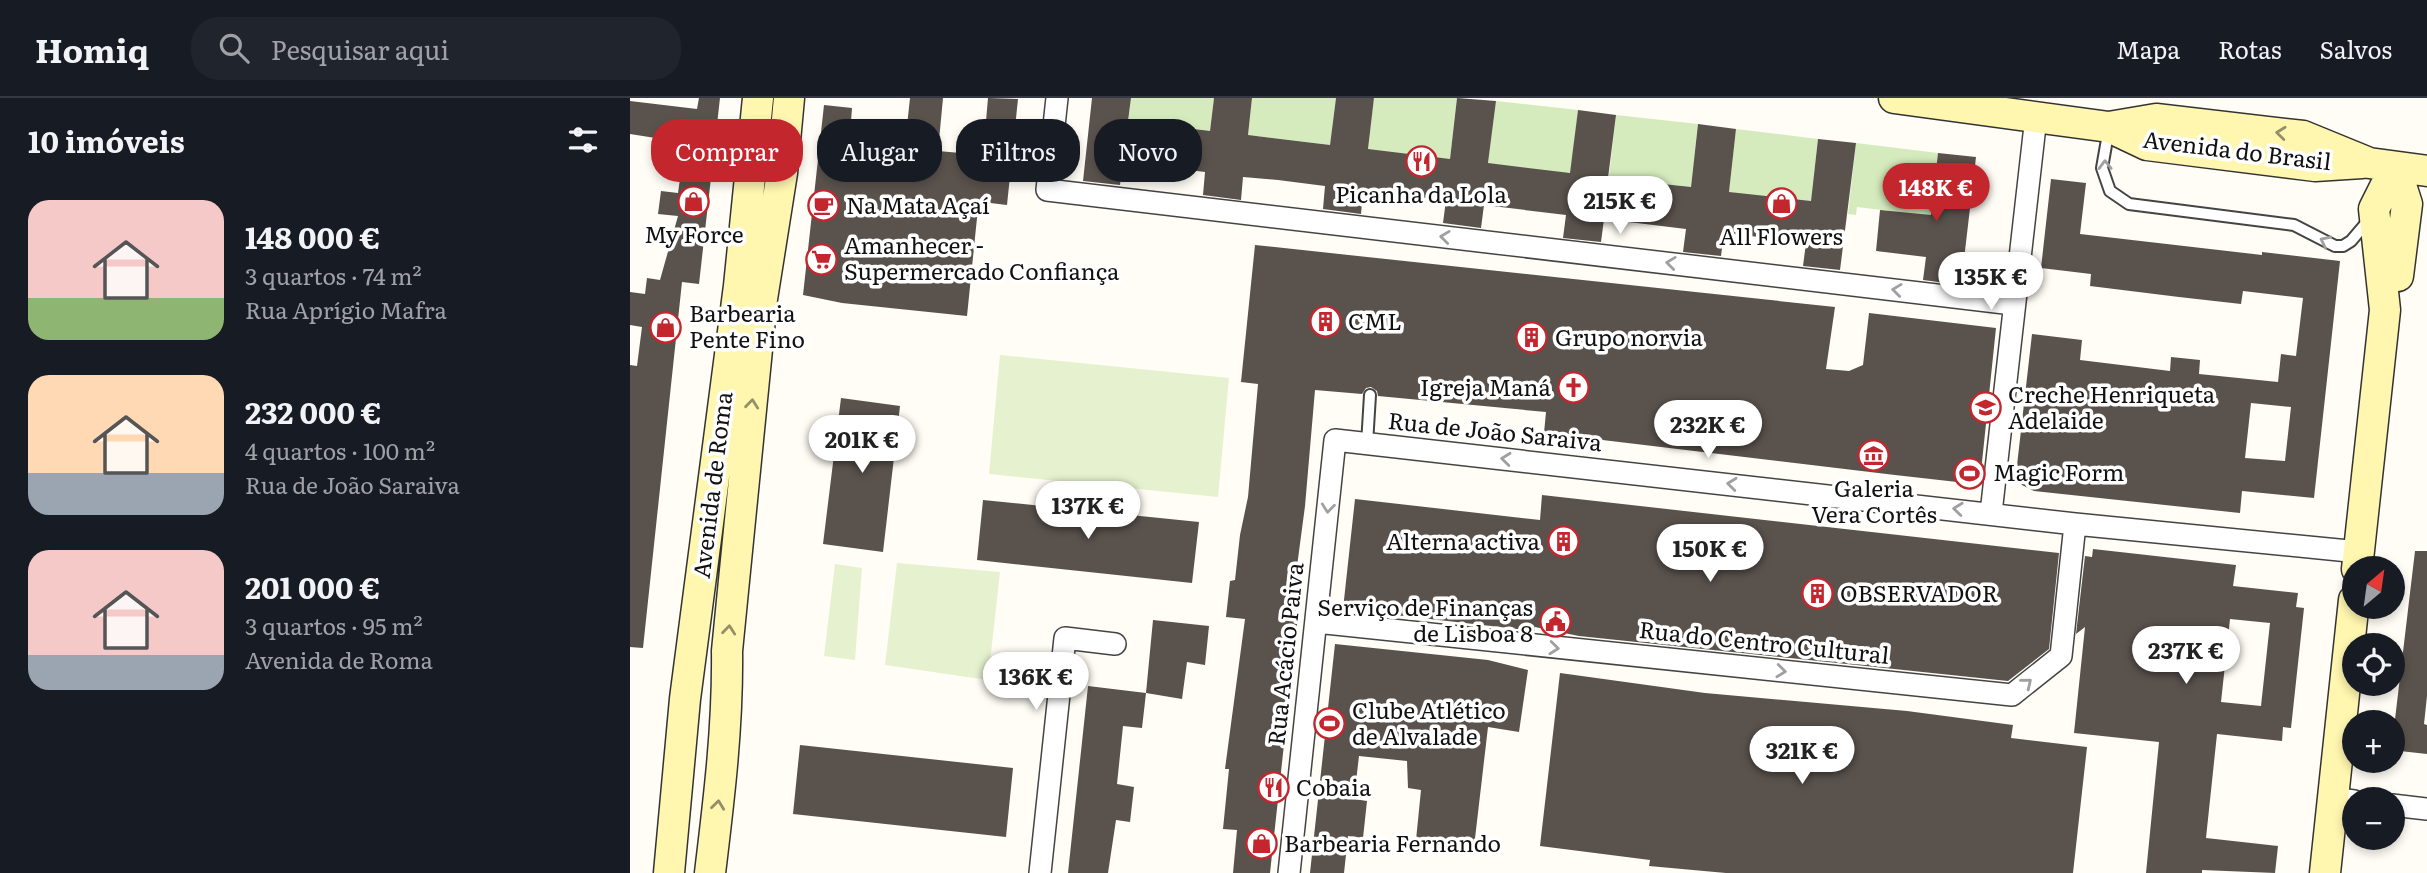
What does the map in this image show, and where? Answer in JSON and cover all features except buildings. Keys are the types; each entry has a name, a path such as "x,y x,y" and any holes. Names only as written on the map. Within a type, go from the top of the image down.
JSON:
{"main road":[{"name":"Avenida de Roma","path":"669,873 685,699 739,286 758,98"},
{"name":"Avenida de Roma","path":"710,873 727,712 728,638 762,299 782,173 789,98"},
{"name":"Avenida do Brasil","path":"1894,98 2109,127 2156,119 2302,136 2382,165 2427,171"},
{"path":"2359,556 2385,310 2374,209 2382,165"},
{"path":"2382,165 2407,204 2398,276"},
{"path":"2385,310 2398,276 2427,224"},
{"path":"2344,787 2353,620"},
{"path":"2325,873 2342,803"}],"street":[{"path":"1057,98 1047,190 2013,304"},
{"path":"1991,513 2036,117"},
{"name":"Rua de João Saraiva","path":"1335,440 1991,513 2342,559"},
{"name":"Rua Acácio Paiva","path":"1289,873 1335,440"},
{"name":"Rua do Centro Cultural","path":"1316,622 2012,695 2061,656 2075,524"},
{"path":"1040,873 1065,638 1115,643"},
{"path":"2405,806 2427,809"}],"lane":[{"path":"2109,127 2102,168 2110,191 2129,204 2294,225 2335,246 2343,246 2357,236 2364,229 2374,209"},
{"path":"1367,444 1370,395"}],"green space":[{"path":"1131,98 1214,98 1209,139 1202,138 1202,119 1128,119"},
{"path":"1252,98 1336,98 1329,153 1322,144 1256,136 1247,143"},
{"path":"1374,98 1457,98 1449,167 1367,157"},
{"path":"1496,101 1578,110 1570,181 1487,171"},
{"path":"1616,115 1698,124 1690,195 1682,186 1617,179 1608,185"},
{"path":"1736,129 1818,139 1810,209 1728,200"},
{"path":"1856,143 1938,153 1930,223 1922,215 1857,207 1856,215 1848,214"},
{"path":"1000,355 1229,378 1218,497 989,474"},
{"path":"897,563 1000,572 988,680 885,665"},
{"path":"835,564 862,568 855,660 824,656"}],"place":[{"name":"Picanha da Lola","path":"1421,161"},
{"name":"My Force","path":"694,201"},
{"name":"All Flowers","path":"1781,203"},
{"name":"Na Mata Açaí","path":"823,206"},
{"name":"Amanhecer - Supermercado Confiança","path":"821,259"},
{"name":"CML","path":"1325,322"},
{"name":"Barbearia Pente Fino","path":"666,327"},
{"name":"Grupo norvia","path":"1532,338"},
{"name":"Igreja Maná","path":"1574,388"},
{"name":"Creche Henriqueta Adelaide","path":"1985,408"},
{"name":"Galeria Vera Cortês","path":"1874,455"},
{"name":"Magic Form","path":"1970,473"},
{"name":"Alterna activa","path":"1563,542"},
{"name":"OBSERVADOR","path":"1817,594"},
{"name":"Serviço de Finanças de Lisboa 8","path":"1556,621"},
{"name":"Clube Atlético de Alvalade","path":"1329,724"},
{"name":"Cobaia","path":"1273,788"},
{"name":"Barbearia Fernando","path":"1261,844"}]}
